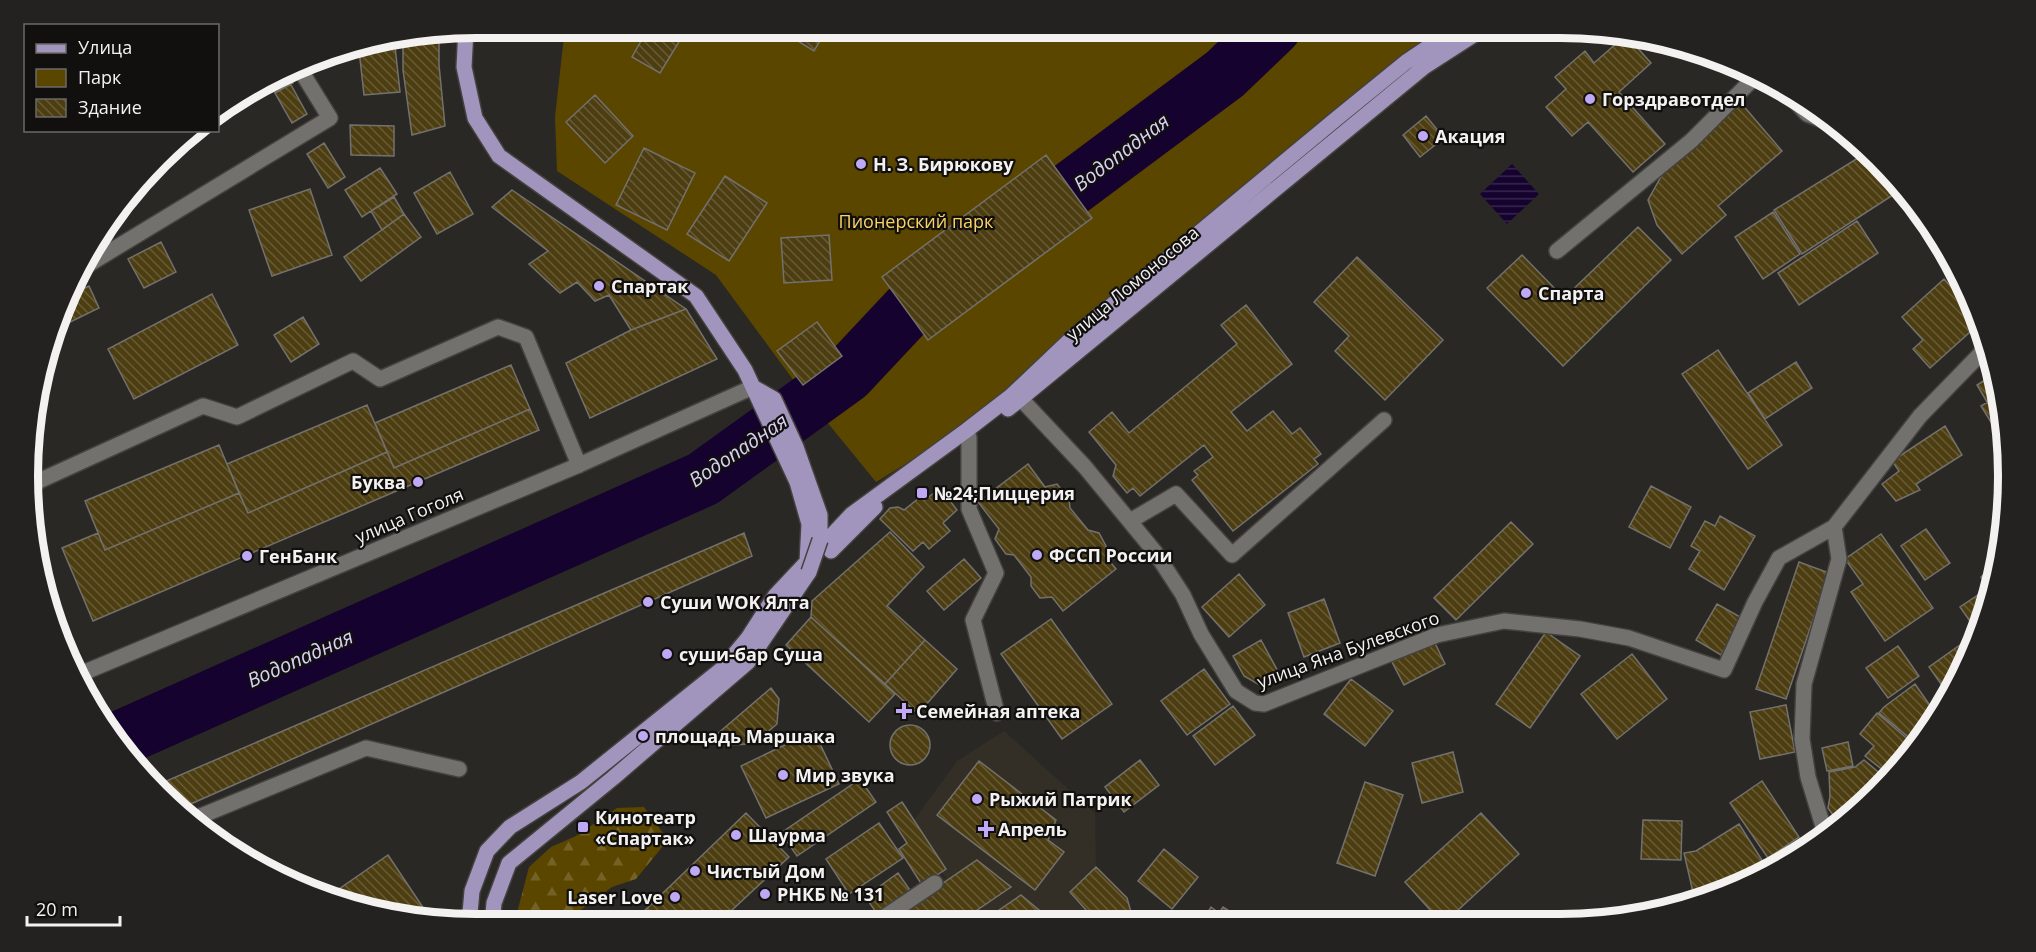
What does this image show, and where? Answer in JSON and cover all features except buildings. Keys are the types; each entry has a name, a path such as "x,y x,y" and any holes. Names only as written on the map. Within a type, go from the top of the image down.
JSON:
{"main road":[{"path":"466,38 464,67 475,118 499,156 696,296 745,370 753,387 769,403 796,447 820,515 820,540 808,570 775,596 748,638 723,668 581,782 510,827 487,851 472,891 470,914"},
{"path":"493,914 494,903 509,863 613,778 748,662 808,570 852,514 1011,396 1086,327 1344,112 1406,62 1442,38"},
{"name":"улица Ломоносова","path":"808,570 879,503 1022,400 1424,67 1469,38"},
{"path":"769,403 809,524 808,570"},
{"path":"820,515 834,519 852,514"}],"street":[{"path":"94,261 330,118 303,73"},
{"path":"1557,251 1691,141 1751,81"},
{"path":"38,481 203,406 237,417 353,361 380,379 498,327 526,337 579,465"},
{"path":"1823,827 1808,777 1802,739 1804,684 1839,559 1834,527 1920,416 1981,353"},
{"name":"улица Гоголя","path":"84,672 579,465 753,387"},
{"name":"улица Яна Булевского","path":"1022,400 1085,467 1155,552 1183,595 1201,634 1236,691 1255,703 1264,704 1437,635 1504,621 1580,629 1629,638 1724,670 1755,602 1779,558 1834,527"},
{"path":"1130,521 1176,494 1232,555 1384,420"},
{"path":"969,437 969,509 996,573 973,620 997,713"},
{"path":"200,816 366,748 459,770"},
{"path":"889,914 935,884"}],"shaded area":[{"path":"1512,164 1539,194 1507,224 1480,194"},
{"path":"1004,731 1095,813 1096,867 1127,898 1131,912 1128,914 893,914 946,878 909,827 957,761"}],"green space":[{"name":"Пионерский парк","path":"564,38 1472,38 971,424 876,482 800,389 716,275 557,171 555,117"},
{"path":"644,807 668,840 636,879 612,887 576,914 517,913 529,867 551,847 576,836 617,808"}],"waterway":[{"name":"Водопадная","path":"124,737 703,479 847,375 907,311 1225,74 1263,38"}],"place":[{"name":"Горздравотдел","path":"1590,99"},
{"name":"Акация","path":"1423,136"},
{"name":"Н. З. Бирюкову","path":"861,164"},
{"name":"Спартак","path":"599,286"},
{"name":"Спарта","path":"1526,293"},
{"name":"Буква","path":"418,482"},
{"name":"№24;Пиццерия","path":"922,493"},
{"name":"ФССП России","path":"1037,555"},
{"name":"ГенБанк","path":"247,556"},
{"name":"Суши WOK Ялта","path":"648,602"},
{"name":"суши-бар Суша","path":"667,654"},
{"name":"Семейная аптека","path":"904,711"},
{"name":"площадь Маршака","path":"643,736"},
{"name":"Мир звука","path":"783,775"},
{"name":"Рыжий Патрик","path":"977,799"},
{"name":"Кинотеатр «Спартак»","path":"583,827"},
{"name":"Апрель","path":"986,829"},
{"name":"Шаурма","path":"736,835"},
{"name":"Чистый Дом","path":"695,871"},
{"name":"РНКБ № 131","path":"765,894"},
{"name":"Laser Love","path":"675,897"}]}
